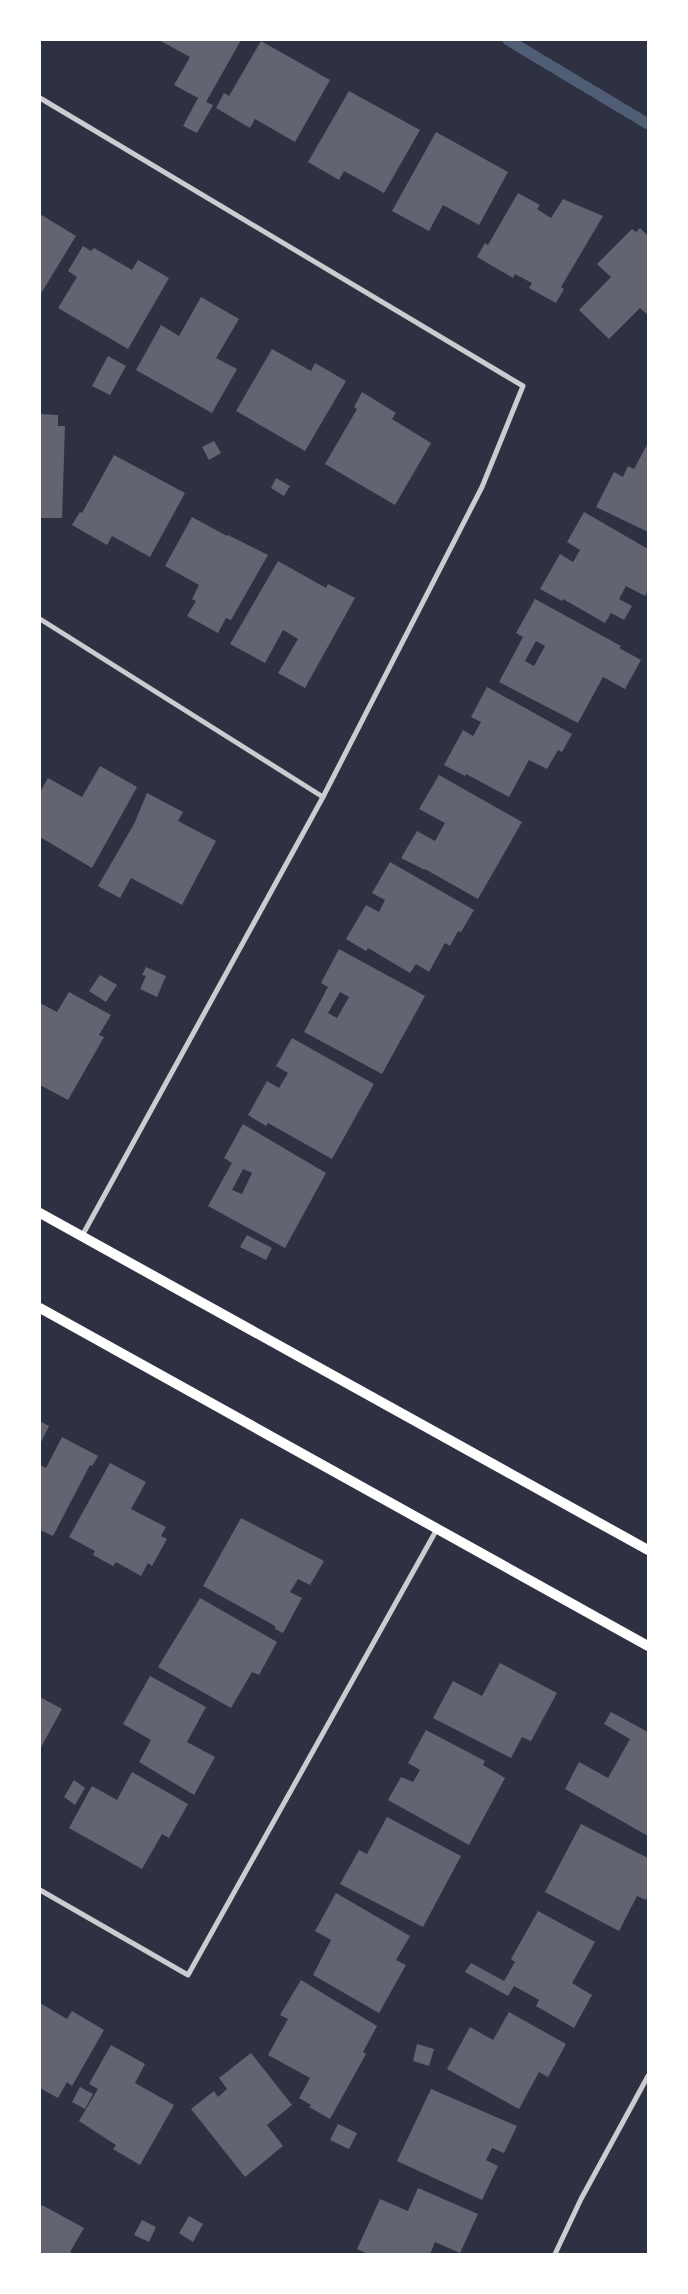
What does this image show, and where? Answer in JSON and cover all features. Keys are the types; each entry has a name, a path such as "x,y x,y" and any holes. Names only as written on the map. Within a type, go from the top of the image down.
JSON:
{"main road":[{"path":"40,1212 648,1550"},
{"path":"40,1308 648,1646"}],"street":[{"path":"40,98 523,386 482,487 323,797 82,1236"},
{"path":"40,619 323,797"},
{"path":"40,1890 188,1975 437,1529"},
{"path":"555,2254 580,2199 648,2076"}],"building":[{"path":"159,40 241,40 206,102 213,105 197,133 183,126 198,98 174,85 190,57"},
{"path":"261,41 330,80 295,142 255,119 250,128 216,108 224,93 229,96"},
{"path":"349,91 420,130 384,193 344,171 339,180 308,162"},
{"path":"436,132 508,172 479,225 443,205 429,231 392,211"},
{"path":"518,193 540,205 537,209 551,218 563,199 603,216 561,287 564,289 556,303 529,288 532,283 515,274 513,278 477,257 485,243 488,245"},
{"path":"40,214 76,236 40,295"},
{"path":"640,228 648,236 648,315 640,308 609,339 579,310 611,277 597,264 632,229 636,232"},
{"path":"83,246 91,251 94,248 132,270 138,260 169,278 128,349 58,308 77,277 68,271"},
{"path":"201,297 239,319 216,358 237,369 212,413 136,370 161,325 179,336"},
{"path":"272,349 311,371 315,363 346,381 305,451 236,411"},
{"path":"108,356 126,366 110,395 92,386"},
{"path":"362,392 396,413 392,419 431,443 395,505 325,464 357,409 354,407"},
{"path":"40,414 58,415 58,426 65,426 62,518 40,518"},
{"path":"214,441 221,453 209,460 202,447"},
{"path":"648,443 648,532 596,507 614,472 623,477 628,466 634,469"},
{"path":"114,455 185,493 150,557 112,536 107,545 72,525 80,512 82,513"},
{"path":"276,478 290,486 284,496 271,488"},
{"path":"584,512 648,549 648,590 645,596 626,586 619,599 632,606 624,620 611,613 605,623 563,599 562,601 540,589 560,554 573,562 580,550 567,542"},
{"path":"192,517 268,555 231,620 226,618 218,633 187,616 196,601 192,599 199,585 165,566"},
{"path":"278,561 326,588 328,584 355,598 305,688 278,673 298,639 283,630 265,663 230,644"},
{"path":"535,599 621,646 619,648 641,660 625,689 603,677 578,723 499,682 523,637 516,633","holes":["536,641 545,646 534,666 525,661"]},
{"path":"487,687 572,734 562,752 558,750 547,769 529,760 509,797 466,774 465,776 444,765 463,730 473,736 481,722 471,717"},
{"path":"100,766 137,787 92,868 40,837 40,792 48,778 82,797"},
{"path":"439,775 522,822 478,899 425,869 401,858 417,831 435,841 445,823 419,809"},
{"path":"147,793 183,812 178,821 216,841 182,905 131,878 120,898 98,886 134,824"},
{"path":"390,862 474,910 461,932 458,931 450,946 445,943 429,972 416,964 410,973 368,948 366,951 346,939 366,905 379,912 385,900 372,893"},
{"path":"339,949 425,996 382,1074 304,1032 328,987 321,983","holes":["340,992 349,997 337,1018 328,1013"]},
{"path":"146,967 166,976 157,997 140,989 146,976 142,975"},
{"path":"100,975 117,985 106,1002 89,991"},
{"path":"69,992 111,1015 99,1035 104,1037 68,1100 40,1085 40,1003 57,1012"},
{"path":"292,1038 374,1084 332,1159 268,1123 266,1126 248,1115 267,1081 279,1088 288,1073 276,1066"},
{"path":"243,1124 326,1173 285,1248 208,1206 232,1163 224,1158","holes":["243,1169 252,1173 242,1194 232,1190"]},
{"path":"247,1235 272,1248 266,1260 240,1247"},
{"path":"40,1421 49,1426 40,1444"},
{"path":"62,1437 98,1456 92,1466 90,1465 53,1536 40,1530 40,1465 46,1468"},
{"path":"110,1463 146,1482 131,1509 166,1527 161,1536 167,1539 152,1566 148,1563 141,1576 116,1562 113,1566 93,1555 95,1551 69,1537"},
{"path":"241,1518 324,1561 310,1585 298,1579 290,1592 302,1598 283,1633 275,1629 275,1626 203,1586"},
{"path":"200,1598 277,1642 259,1675 252,1672 231,1708 158,1667"},
{"path":"500,1663 557,1693 531,1741 522,1737 511,1758 433,1718 453,1681 482,1696"},
{"path":"150,1676 206,1707 187,1742 215,1757 194,1795 139,1762 151,1740 123,1724"},
{"path":"40,1697 62,1709 40,1749"},
{"path":"611,1712 648,1732 648,1836 565,1789 579,1762 608,1778 630,1739 604,1724"},
{"path":"426,1730 485,1761 483,1765 505,1778 469,1845 388,1800 401,1777 413,1782 420,1770 408,1763"},
{"path":"132,1772 188,1804 169,1838 162,1834 142,1869 69,1828 92,1786 117,1800"},
{"path":"74,1780 85,1788 75,1805 64,1797"},
{"path":"387,1817 461,1856 423,1927 340,1884 359,1850 367,1854"},
{"path":"581,1824 648,1858 648,1896 646,1900 637,1896 619,1931 545,1892"},
{"path":"336,1893 410,1936 396,1960 406,1965 379,2013 313,1975 331,1940 315,1931"},
{"path":"538,1911 595,1942 572,1983 592,1995 574,2028 536,2006 539,2000 514,1986 508,1996 465,1972 471,1963 504,1981 515,1962 511,1959"},
{"path":"301,1980 377,2026 363,2052 366,2054 330,2119 309,2107 311,2105 299,2098 310,2078 268,2055 288,2019 280,2015"},
{"path":"40,2003 67,2019 72,2011 104,2030 72,2086 67,2082 58,2098 40,2088"},
{"path":"509,2012 566,2044 548,2077 539,2072 519,2109 447,2069 470,2027 493,2040"},
{"path":"417,2044 434,2049 429,2066 413,2061"},
{"path":"111,2045 145,2064 135,2083 174,2105 140,2165 113,2149 116,2145 79,2121 98,2089 89,2084"},
{"path":"251,2053 292,2105 267,2125 283,2146 245,2177 191,2109 214,2091 218,2097 227,2089 219,2078"},
{"path":"80,2087 93,2094 85,2109 72,2102"},
{"path":"431,2089 517,2126 504,2153 492,2148 486,2160 498,2166 482,2200 397,2161"},
{"path":"338,2124 357,2133 349,2149 330,2140"},
{"path":"418,2188 478,2214 460,2253 435,2242 430,2254 368,2254 357,2249 380,2199 408,2211"},
{"path":"42,2205 84,2228 70,2252 73,2254 40,2254 40,2208"},
{"path":"189,2216 203,2224 193,2242 179,2233"},
{"path":"142,2220 156,2227 149,2242 134,2235"}],"waterway":[{"path":"508,40 648,124"}]}
